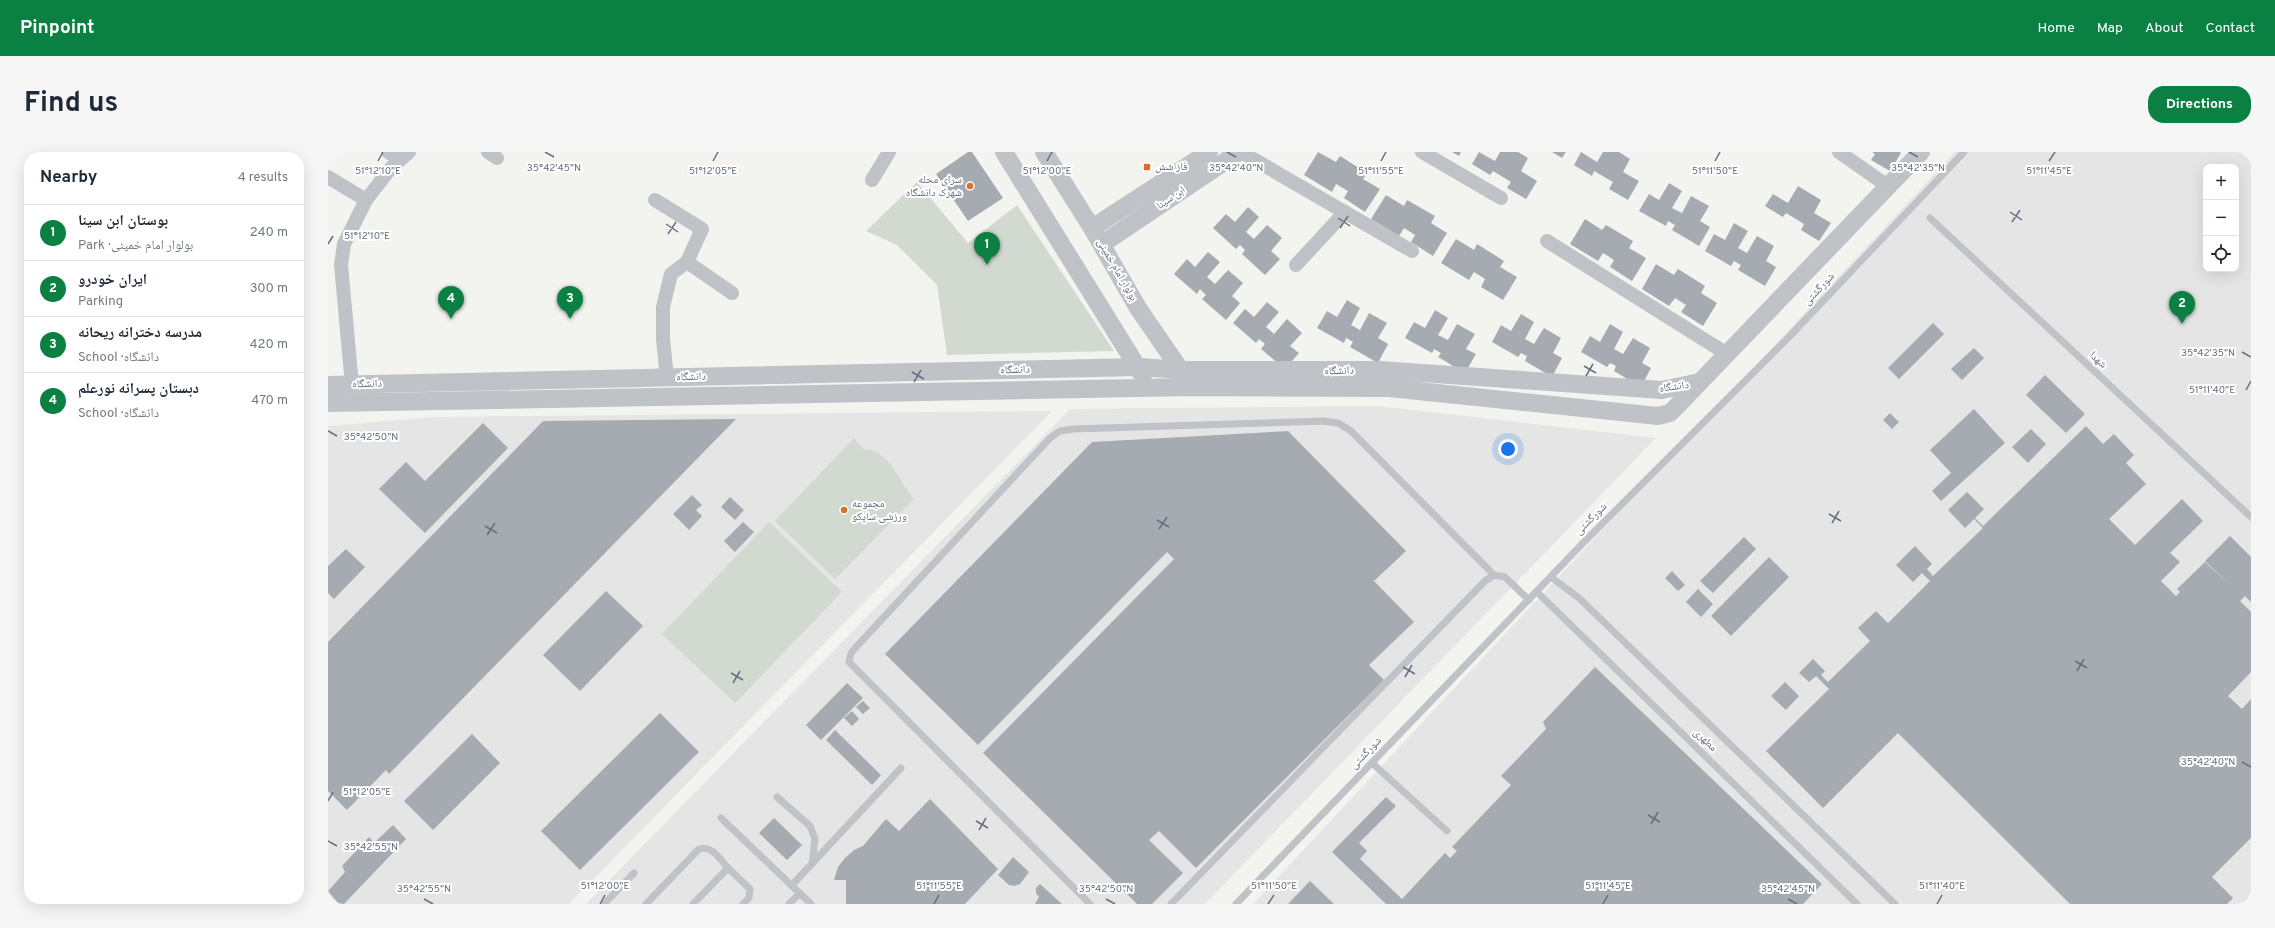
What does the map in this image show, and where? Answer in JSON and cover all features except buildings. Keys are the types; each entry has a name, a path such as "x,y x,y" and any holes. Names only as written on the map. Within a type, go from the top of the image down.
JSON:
{"street":[{"path":"388,152 405,156"},
{"path":"872,180 889,152"},
{"path":"1004,152 1139,367 1149,388"},
{"name":"بولوار امام خمینی","path":"1044,152 1102,244 1138,308 1182,370 1191,387"},
{"name":"ابن سینا","path":"1092,228 1209,152"},
{"path":"1240,152 1412,251"},
{"name":"ابن سینا","path":"1102,244 1240,152"},
{"path":"1422,152 1501,198"},
{"path":"1839,152 1890,187"},
{"path":"1700,382 1890,187 1922,152"},
{"path":"352,385 341,265 344,244 366,200 391,168 405,156"},
{"path":"328,177 366,200"},
{"path":"655,200 702,229 687,262 671,274 663,306 662,339 667,378"},
{"path":"1296,265 1345,212"},
{"path":"1547,241 1727,354"},
{"path":"687,262 732,293"},
{"name":"دانشگاه","path":"328,385 1139,367 1182,370 1380,370 1662,390 1700,382"},
{"name":"دانشگاه","path":"328,403 1191,387 1389,388 1658,416 1670,413 1700,382"}],"lane":[{"name":"شورگشتی","path":"1236,904 1551,577 1789,337 1964,152"},
{"name":"شهدا","path":"1930,218 2251,517"},
{"path":"1090,904 849,662 851,653 858,645 1050,438 1060,431 1074,429 1324,420 1338,423 1351,432 1494,575 1505,577 1529,600"},
{"path":"1170,904 1485,581 1494,575"},
{"name":"مطهری","path":"1551,577 1579,598 1895,904"},
{"name":"مطهری","path":"1537,592 1857,904"},
{"path":"1372,763 1447,831"},
{"path":"792,885 901,768"},
{"path":"778,797 810,826 814,832 812,864"},
{"path":"721,818 811,904"},
{"path":"646,904 698,850 703,847 709,848 750,890 749,898 744,904"},
{"path":"693,904 728,868"},
{"path":"604,904 634,873"},
{"path":"789,904 800,893"}],"shaded area":[{"path":"1955,152 2251,152 2251,904 1253,904"},
{"path":"917,182 968,243 1017,205 1114,351 947,355 937,285 897,245 866,231"},
{"path":"1378,406 1656,438 1205,904 586,904 1070,409"},
{"path":"1052,411 569,904 328,904 328,426 434,417"},
{"name":"مجموعه ورزشی ساپکو","path":"854,438 863,449 872,450 887,460 914,499 835,579 775,521"},
{"path":"769,522 842,592 735,703 662,634"}],"place":[{"name":"فاز شش","path":"1147,167"},
{"name":"سرای محله شهرک دانشگاه","path":"970,186"},
{"name":"بوستان ابن سینا","path":"987,265"},
{"name":"دبستان پسرانه نورعلم","path":"451,319"},
{"name":"مدرسه دخترانه ریحانه","path":"570,319"},
{"name":"ایران خودرو","path":"2182,324"},
{"name":"مجموعه ورزشی ساپکو","path":"844,510"}]}
